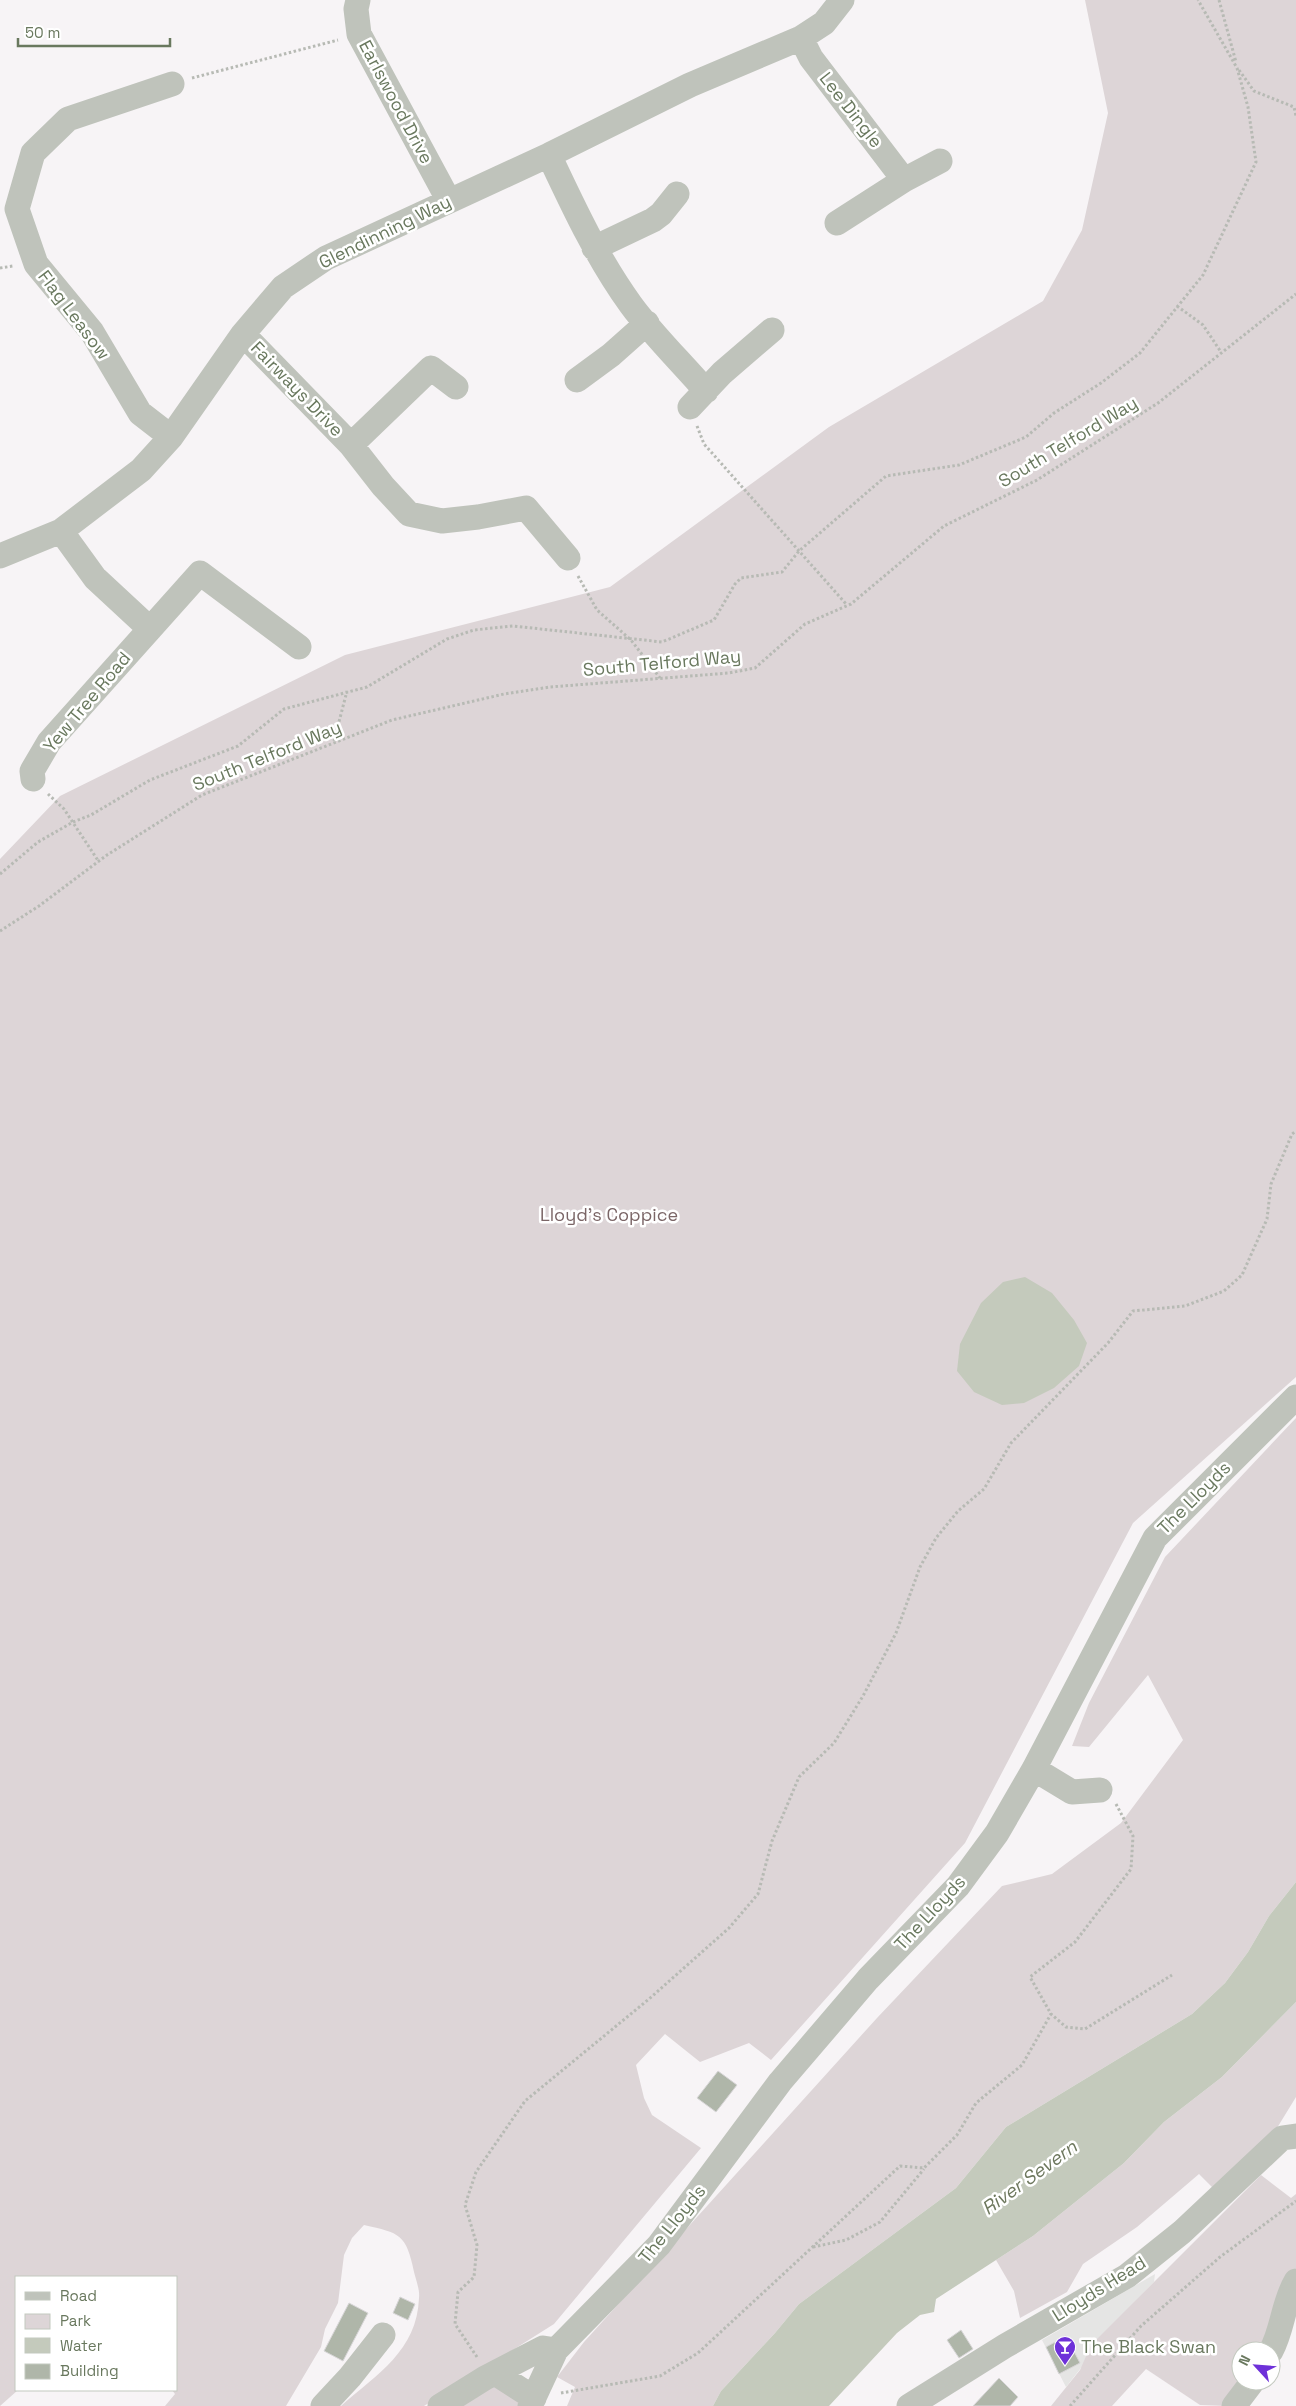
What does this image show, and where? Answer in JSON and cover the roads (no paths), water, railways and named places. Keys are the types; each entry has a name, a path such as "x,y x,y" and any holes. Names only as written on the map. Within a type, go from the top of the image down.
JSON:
{"street":[{"name":"Earlswood Drive","path":"358,0 356,9 359,34 449,201"},
{"name":"Glendinning Way","path":"0,556 61,531 141,470 171,437 243,334 283,287 326,258 549,154 690,85 801,38 824,23 842,0"},
{"name":"Lee Dingle","path":"801,38 811,58 904,180"},
{"name":"Flag Leasow","path":"171,437 140,413 92,332 36,264 17,209 33,153 68,119 172,84"},
{"path":"549,154 594,248 632,306 706,390 772,330"},
{"path":"837,223 904,180 940,161"},
{"path":"594,248 653,220 662,214 677,194"},
{"path":"577,380 610,355 646,322"},
{"name":"Fairways Drive","path":"243,334 351,445 383,486 409,514 442,520 478,517 526,508 568,558"},
{"name":"Fairways Drive","path":"351,445 431,368 456,388"},
{"path":"61,531 95,578 150,630"},
{"name":"Yew Tree Road","path":"33,779 32,771 49,742 200,573 299,647"},
{"name":"The Lloyds","path":"532,2402 556,2350 659,2245 780,2082 868,1979 958,1886 997,1833 1034,1769 1155,1538 1296,1398"},
{"path":"1034,1769 1072,1792 1100,1790"},
{"name":"Lloyds Head","path":"909,2406 1005,2346 1127,2276 1182,2232 1282,2138 1295,2130"},
{"path":"1276,2341 1287,2298 1296,2281"},
{"path":"323,2406 350,2377 383,2335"},
{"path":"440,2406 490,2376 543,2348 556,2350"},
{"path":"490,2376 532,2402"},
{"path":"1234,2406 1245,2391"}],"water":[{"path":"1025,1277 1052,1293 1074,1320 1087,1343 1079,1366 1054,1388 1024,1403 1002,1405 974,1392 957,1371 960,1344 981,1303 1003,1282"},
{"name":"River Severn","path":"1296,1882 1296,2002 1222,2077 1164,2122 1124,2163 1033,2236 936,2299 934,2312 920,2315 897,2333 829,2406 713,2406 721,2391 799,2304 956,2188 1006,2127 1192,2014 1225,1983 1248,1952 1269,1916"}],"place":[{"name":"The Black Swan","path":"1065,2366"}],"park label":[{"name":"Lloyd's Coppice","path":"609,1215"}]}
